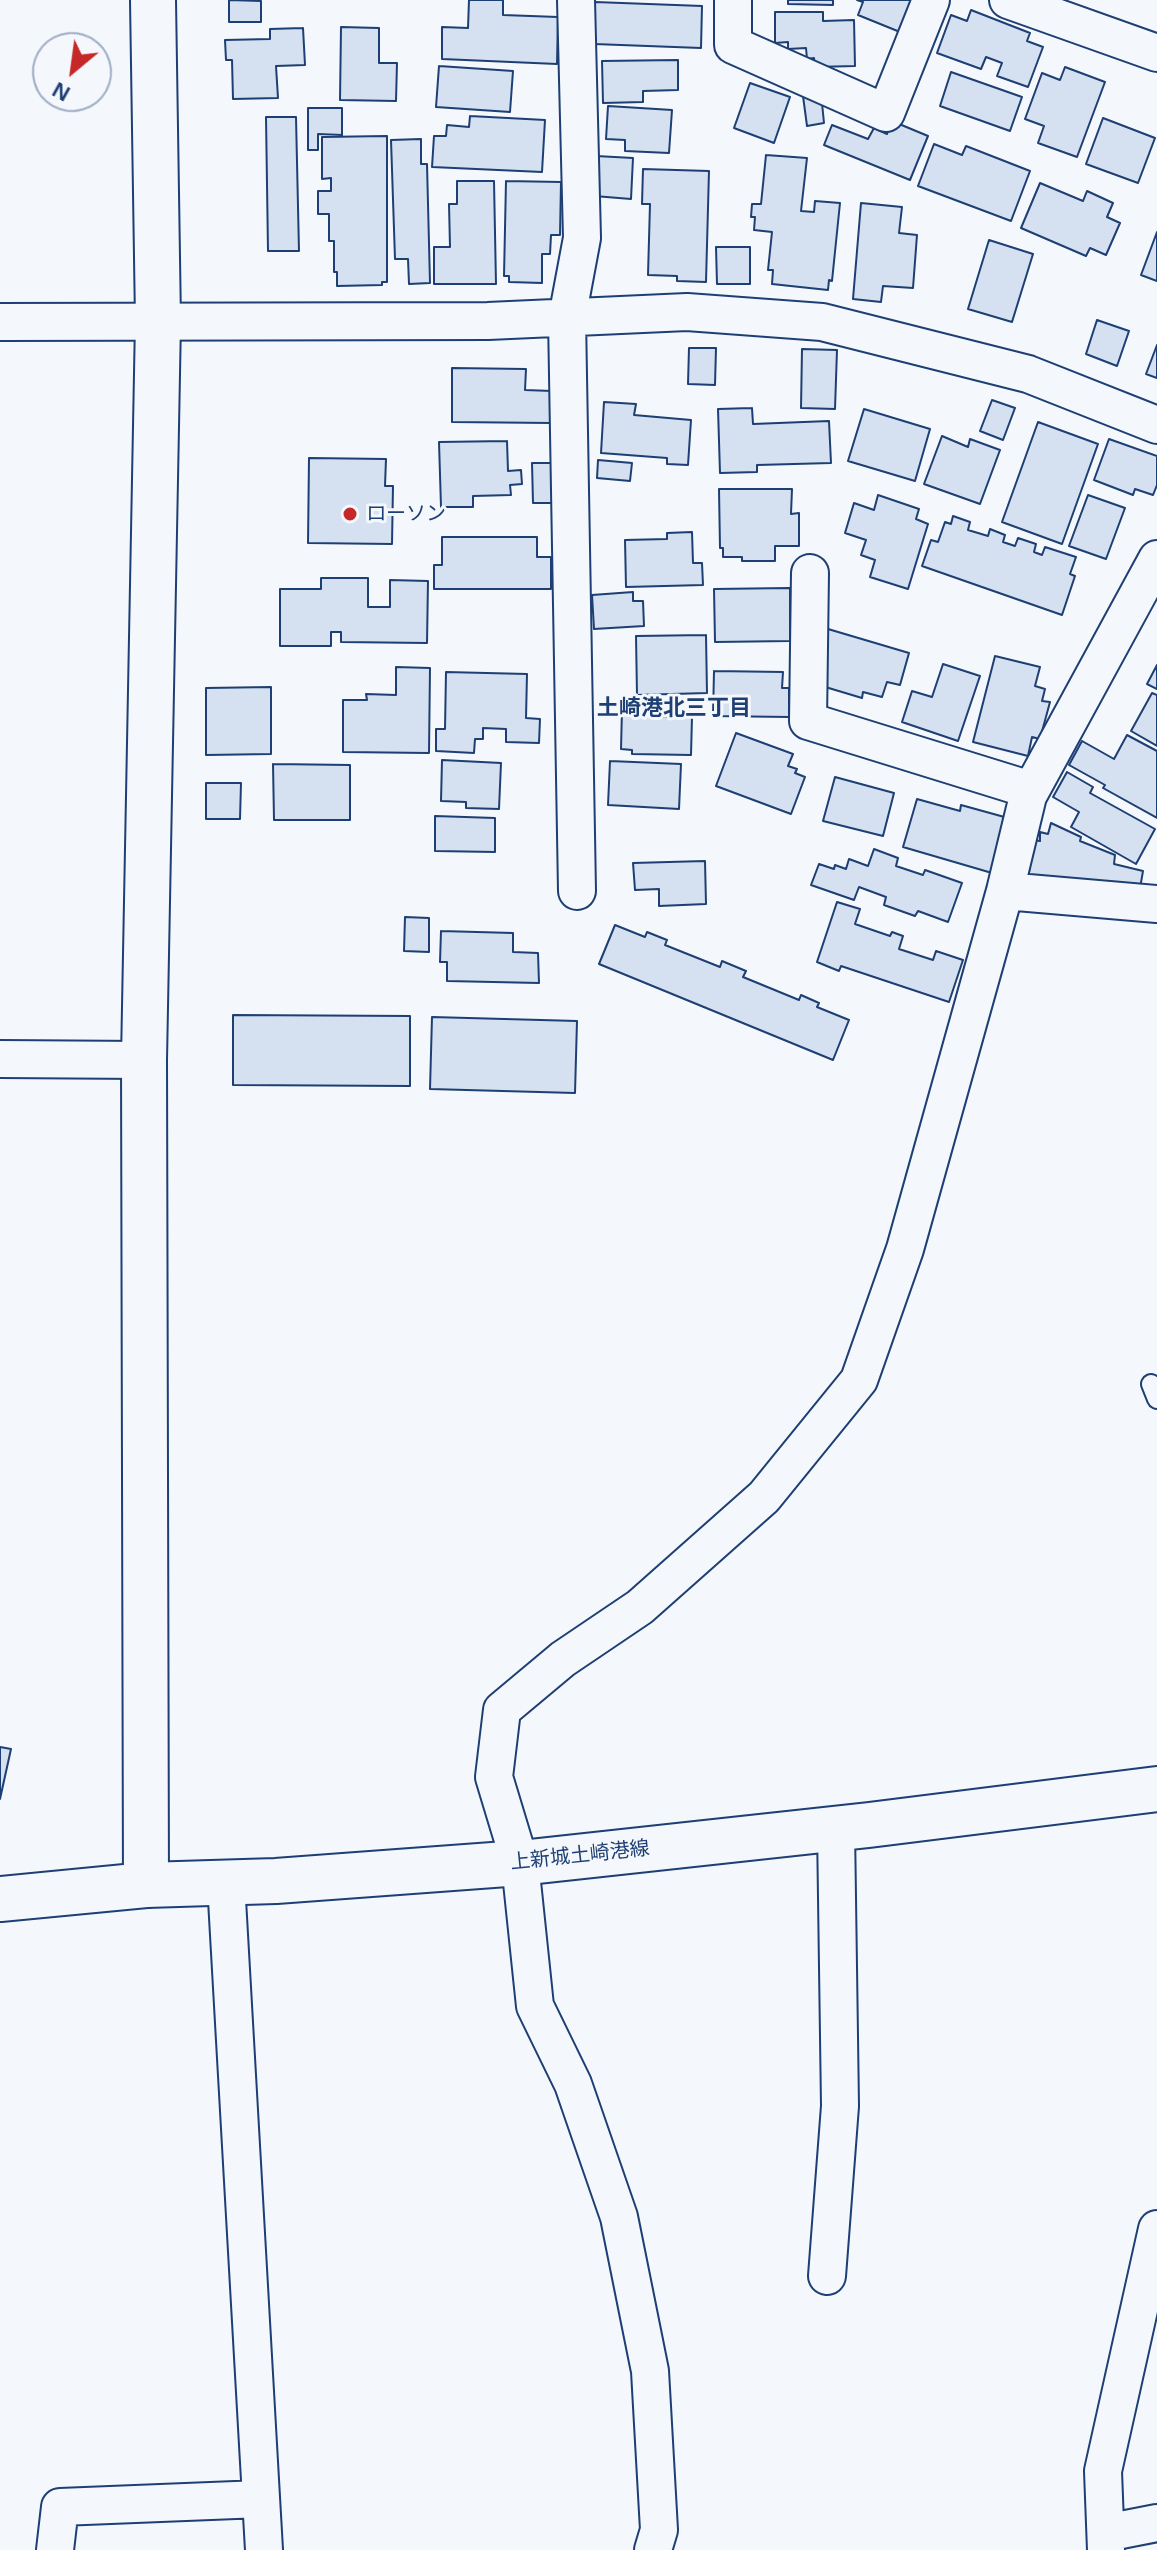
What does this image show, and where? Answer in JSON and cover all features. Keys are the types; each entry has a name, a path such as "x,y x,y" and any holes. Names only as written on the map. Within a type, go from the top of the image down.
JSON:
{"street":[{"path":"146,1885 144,1060 158,321 153,0"},
{"path":"576,0 582,238 567,318 577,891"},
{"path":"733,0 733,45 886,113 931,0"},
{"path":"1008,0 1157,53"},
{"path":"0,322 351,322 567,318 687,312 822,322 1028,374 1157,425"},
{"path":"653,2550 659,2530 650,2371 619,2217 573,2084 535,2006 520,1863 494,1777 502,1710 563,1659 640,1607 764,1497 859,1380 905,1249 1031,790 1157,559"},
{"path":"810,573 808,721 1031,790"},
{"path":"1005,891 1157,904"},
{"path":"0,1059 144,1060"},
{"name":"上新城土崎港線","path":"0,1899 146,1885 520,1863 1157,1789"},
{"path":"827,2276 840,2106 836,1828"},
{"path":"226,1882 264,2550"},
{"path":"1157,2229 1103,2471 1106,2541 1157,2523"},
{"path":"55,2550 60,2507 261,2499"}],"building":[{"path":"229,0 261,1 261,22 229,22"},
{"path":"469,0 503,0 503,15 558,17 557,64 442,59 442,27 468,28"},
{"path":"788,0 833,0 833,5 788,4"},
{"path":"857,0 913,0 900,32 858,15 863,2"},
{"path":"595,2 702,6 701,48 594,44"},
{"path":"971,10 1030,33 1027,41 1043,47 1028,87 997,76 1002,63 986,57 981,69 937,53 951,15 967,21"},
{"path":"775,12 823,12 823,21 854,20 855,66 815,67 814,58 807,59 806,48 788,49 788,42 775,43"},
{"path":"341,27 379,28 379,63 397,63 396,101 340,100"},
{"path":"303,28 305,65 276,66 278,98 233,99 232,60 226,60 225,40 270,39 270,29"},
{"path":"678,60 678,90 643,91 643,102 603,103 602,61"},
{"path":"439,66 513,71 510,112 436,107"},
{"path":"1065,67 1105,82 1077,157 1038,143 1044,126 1025,119 1042,73 1060,80"},
{"path":"951,72 1022,97 1010,131 940,106"},
{"path":"750,83 790,97 774,143 734,128"},
{"path":"821,93 824,123 807,126 803,96"},
{"path":"608,106 672,110 669,153 625,151 625,140 606,139"},
{"path":"308,108 342,108 342,135 318,134 318,150 308,150"},
{"path":"470,116 545,120 542,172 432,167 434,136 446,136 447,125 469,127"},
{"path":"266,117 296,117 299,251 268,251"},
{"path":"1103,118 1155,138 1138,183 1086,164"},
{"path":"892,121 928,136 910,180 824,145 832,125 868,139 874,128 887,134"},
{"path":"387,136 387,282 382,282 382,285 337,286 334,241 329,241 329,214 318,214 318,191 331,191 331,178 322,179 322,137"},
{"path":"421,139 421,164 427,164 430,283 409,284 408,259 395,259 391,140"},
{"path":"934,144 962,155 966,146 1030,171 1011,221 918,186"},
{"path":"766,155 807,158 801,211 814,212 815,201 840,203 832,281 829,280 828,290 772,284 773,270 768,270 772,232 754,230 755,217 751,217 752,204 761,204"},
{"path":"596,156 633,158 631,199 594,196"},
{"path":"643,169 709,171 706,282 677,281 677,276 648,275 650,204 642,204"},
{"path":"457,181 494,181 496,284 434,284 434,247 450,247 449,204 457,204"},
{"path":"506,181 561,182 560,235 551,235 550,254 542,254 542,283 509,282 509,276 504,276"},
{"path":"1040,183 1083,201 1087,191 1113,203 1107,217 1120,223 1106,255 1090,248 1086,256 1021,228"},
{"path":"861,203 902,207 899,233 917,235 913,288 883,286 881,302 853,299"},
{"path":"1157,232 1157,281 1141,275"},
{"path":"989,240 1033,254 1012,322 968,309"},
{"path":"716,247 750,247 750,284 717,284"},
{"path":"1097,320 1129,331 1117,366 1086,354"},
{"path":"1157,345 1157,378 1146,374"},
{"path":"689,348 716,348 715,385 688,384"},
{"path":"802,349 837,350 835,409 801,408"},
{"path":"452,368 526,369 525,390 552,391 551,423 452,422"},
{"path":"992,400 1015,408 1003,440 980,431"},
{"path":"604,402 636,404 634,415 691,420 688,465 667,464 667,458 601,453"},
{"path":"752,408 753,424 829,421 831,463 757,465 757,472 720,473 718,409"},
{"path":"864,409 930,429 915,481 848,461"},
{"path":"1038,422 1098,444 1062,544 1002,522"},
{"path":"942,436 968,447 970,439 1000,450 980,504 924,484"},
{"path":"1109,439 1157,456 1157,485 1153,495 1135,489 1133,495 1094,480"},
{"path":"507,441 508,471 521,470 522,484 510,485 511,495 473,496 473,507 441,507 439,442"},
{"name":"ローソン","path":"309,458 386,459 385,486 393,486 392,544 308,543"},
{"path":"598,460 632,463 630,481 597,478"},
{"path":"532,463 553,463 554,503 533,503"},
{"path":"719,489 792,489 791,514 799,513 799,546 775,546 775,561 742,561 742,557 723,557 723,548 720,548"},
{"path":"878,495 919,509 916,519 928,524 908,589 870,577 875,560 861,555 866,540 845,533 854,503 874,510"},
{"path":"1088,495 1125,508 1106,559 1069,546"},
{"path":"953,516 970,522 968,530 988,536 990,529 1005,535 1003,542 1015,546 1018,538 1036,544 1034,552 1042,555 1045,547 1076,557 1070,574 1075,576 1062,615 922,566 931,540 938,542 945,522 951,524"},
{"path":"692,532 693,563 702,563 703,585 626,587 625,540 667,539 667,533"},
{"path":"442,537 537,537 537,557 551,557 551,589 434,589 434,565 442,565"},
{"path":"321,578 368,578 368,607 390,607 390,580 428,581 427,643 341,642 341,632 331,632 331,646 280,646 280,589 321,589"},
{"path":"790,588 790,641 715,642 714,589"},
{"path":"633,592 633,601 643,601 644,626 594,629 592,595"},
{"path":"828,629 909,653 900,685 887,682 882,697 863,692 862,698 812,683"},
{"path":"706,635 707,693 637,695 636,636"},
{"path":"995,656 1040,667 1035,686 1045,689 1042,701 1050,702 1040,739 1032,737 1028,756 973,742"},
{"path":"943,664 980,676 958,741 902,722 912,691 932,697"},
{"path":"1157,665 1157,689 1147,684"},
{"path":"396,667 430,668 429,753 343,752 343,700 367,700 366,694 396,695"},
{"path":"714,671 783,672 782,688 789,688 789,717 713,716"},
{"path":"446,672 527,674 526,718 540,719 539,743 506,742 506,729 483,728 483,739 475,739 474,753 436,751 436,729 445,729"},
{"path":"271,687 271,754 206,755 206,688"},
{"path":"1152,693 1157,695 1157,746 1131,731"},
{"path":"622,709 658,710 658,717 692,717 691,755 632,754 632,750 621,749"},
{"path":"736,733 793,754 788,766 805,777 791,814 716,786"},
{"path":"1127,735 1157,751 1157,818 1069,765 1082,741 1114,759"},
{"path":"442,760 501,763 499,809 466,808 466,802 441,801"},
{"path":"610,761 681,764 679,809 608,805"},
{"path":"273,764 350,765 350,820 274,820"},
{"path":"1067,772 1093,787 1090,793 1155,829 1136,864 1071,827 1079,812 1053,797"},
{"path":"835,777 894,793 883,836 823,821"},
{"path":"206,783 241,783 240,819 206,819"},
{"path":"917,799 960,811 961,805 1008,818 992,873 903,847"},
{"path":"435,816 495,818 495,852 435,851"},
{"path":"1051,823 1081,837 1080,841 1115,855 1114,864 1143,871 1139,894 1028,881 1033,840 1040,841 1040,832 1048,834"},
{"path":"874,849 898,858 896,866 923,875 925,870 962,883 948,922 918,911 915,916 884,905 886,897 859,887 854,900 811,885 819,864 846,869 849,859 868,866"},
{"path":"705,861 706,904 659,906 659,889 635,890 633,863"},
{"path":"837,902 860,909 855,924 890,936 892,932 903,936 899,949 933,960 936,951 963,960 949,1002 841,966 839,971 817,962"},
{"path":"405,917 429,918 429,952 404,951"},
{"path":"615,925 645,937 647,932 667,940 665,945 720,967 722,961 746,971 743,977 799,1000 801,995 819,1003 817,1007 849,1020 833,1060 599,964"},
{"path":"441,931 513,933 513,952 538,953 539,983 447,981 447,962 440,962"},
{"path":"233,1015 410,1016 410,1086 233,1085"},
{"path":"432,1017 577,1021 575,1093 430,1089"},
{"path":"0,1747 11,1749 0,1799"}],"place":[{"name":"ローソン","path":"350,514"}],"district":[{"name":"土崎港北三丁目","path":"674,709"}]}
